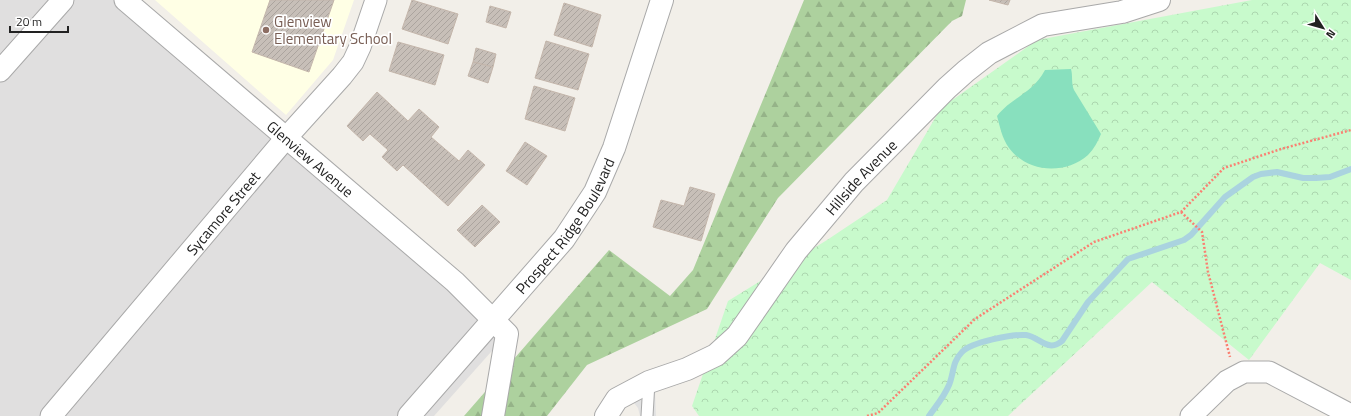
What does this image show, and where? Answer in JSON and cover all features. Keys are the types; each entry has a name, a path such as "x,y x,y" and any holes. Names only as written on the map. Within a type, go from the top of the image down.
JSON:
{"street":[{"path":"0,72 62,0"},
{"name":"Glenview Avenue","path":"125,0 455,282 493,320"},
{"name":"Sycamore Street","path":"51,416 286,138 353,62 360,47 376,0"},
{"name":"Prospect Ridge Boulevard","path":"409,416 564,239 595,192 614,148 662,0"},
{"name":"Hillside Avenue","path":"606,416 617,399 649,382 687,369 716,355 737,336 796,251 854,182 961,75 989,52 1043,25 1122,12 1159,0"},
{"path":"493,320 507,334 493,416"},
{"path":"1191,416 1228,381 1240,374 1269,372 1351,415"}],"lane":[{"path":"647,416 649,382"}],"path":[{"path":"867,416 878,413 975,319 1094,242 1181,212 1224,168 1281,149 1351,130"},
{"path":"1181,212 1202,232 1208,272 1240,374"}],"shaded area":[{"path":"0,0 137,0 507,334 434,416 0,416"},
{"name":"Glenview Elementary School","path":"155,0 354,0 333,60 286,115"},
{"path":"655,392 656,416 640,416 638,408 631,402"}],"green space":[{"path":"804,0 966,0 962,16 952,21 778,198 707,309 587,365 547,416 464,416 609,250 670,296 693,270"},
{"path":"1252,0 1351,0 1351,280 1320,263 1249,360 1152,282 1008,416 699,416 692,406 728,301 827,240 887,200 941,108 1037,40"},
{"path":"1071,69 1074,90 1101,134 1099,139 1088,155 1069,166 1047,168 1026,162 1009,148 997,116 1009,104 1034,85 1045,70"}],"building":[{"path":"270,0 334,0 309,72 252,52"},
{"path":"412,0 458,14 448,44 402,29"},
{"path":"989,0 1010,0 1008,5"},
{"path":"564,3 601,15 592,47 554,35"},
{"path":"490,6 511,12 506,28 486,22"},
{"path":"546,41 589,54 578,90 535,78"},
{"path":"398,42 444,55 435,85 389,71"},
{"path":"476,48 496,54 493,67 473,62"},
{"path":"473,62 493,67 488,83 468,76"},
{"path":"534,86 575,98 565,131 525,119"},
{"path":"377,92 408,121 419,109 439,127 431,137 459,161 468,150 485,165 448,206 403,165 397,171 382,157 388,150 370,134 363,141 347,126"},
{"path":"525,142 547,156 527,185 506,171"},
{"path":"690,187 715,194 701,241 653,227 661,200 684,206"},
{"path":"482,205 500,222 475,247 457,230"}],"waterway":[{"path":"929,416 940,401 951,381 956,360 967,348 992,339 1020,335 1031,336 1048,345 1057,344 1062,341 1088,302 1128,259 1184,240 1191,235 1225,197 1253,177 1261,174 1277,172 1303,178 1330,177 1351,169"}],"place":[{"name":"Glenview Elementary School","path":"266,30"}]}
